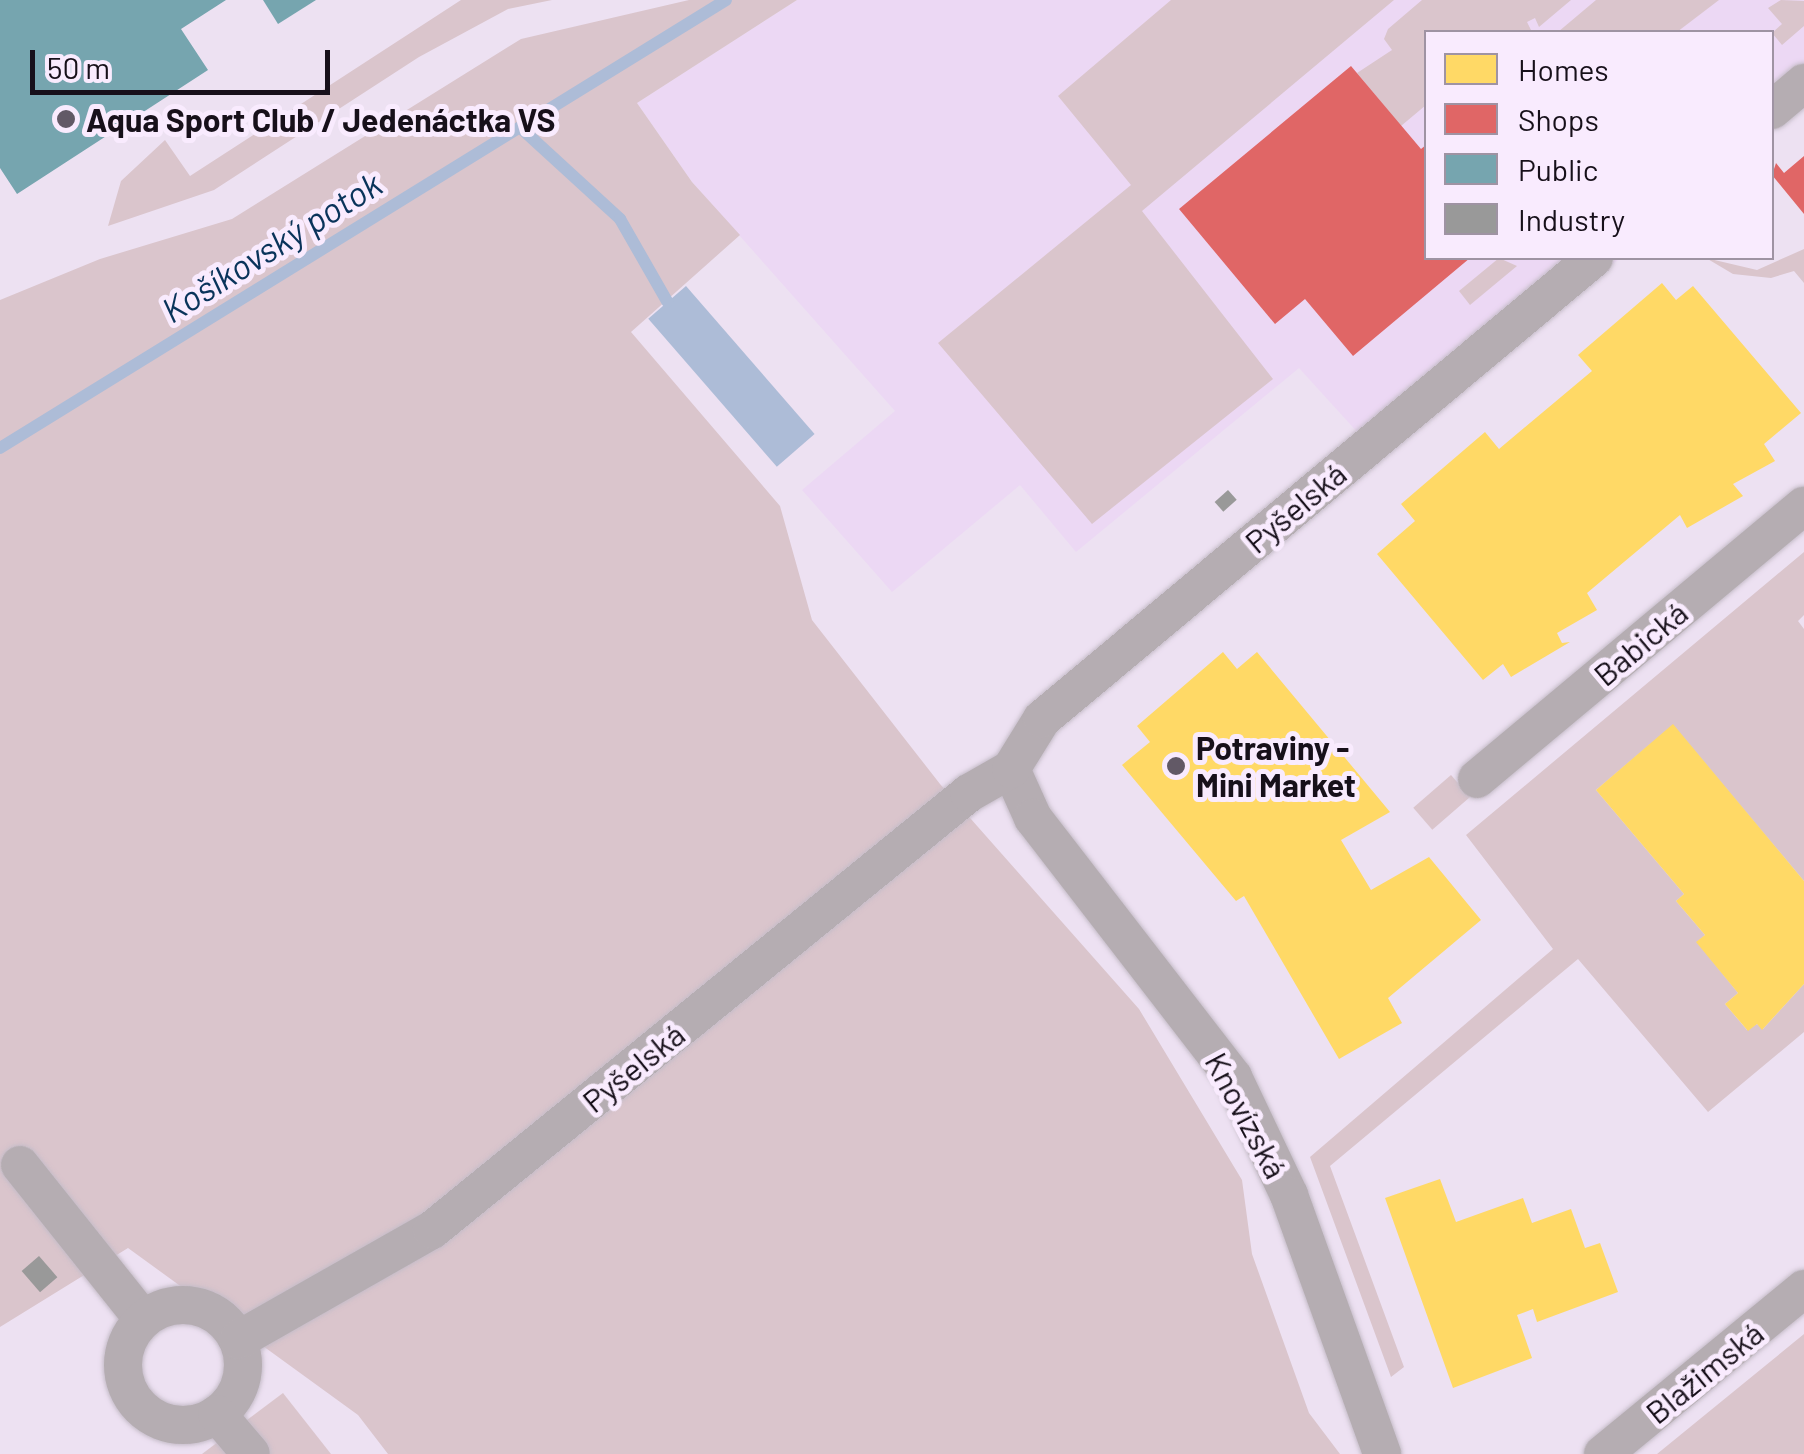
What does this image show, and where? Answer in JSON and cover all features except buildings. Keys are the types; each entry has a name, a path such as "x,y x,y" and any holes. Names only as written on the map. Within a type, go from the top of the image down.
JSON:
{"street":[{"path":"1774,108 1804,83"},
{"name":"Pyšelská","path":"238,1340 432,1230 969,793 1011,769 1042,720 1592,260"},
{"name":"Babická","path":"1477,779 1804,506"},
{"name":"Knovízská","path":"1011,769 1033,818 1233,1078 1289,1194 1382,1454"},
{"path":"20,1165 143,1319"},
{"name":"Blažimská","path":"1603,1454 1804,1289"},
{"path":"171,1306 203,1308 238,1340 238,1387 217,1414 185,1425 140,1407 122,1363 143,1319 171,1306"},
{"path":"217,1414 251,1454"}],"shaded area":[{"path":"461,0 552,0 508,9 419,57 214,190 108,226 121,181 165,140 190,176"},
{"path":"689,0 797,0 637,103 692,182 740,235 631,332 780,506 812,620 940,784 1139,1009 1242,1180 1252,1254 1309,1413 1340,1454 388,1454 358,1415 128,1248 0,1327 0,300 100,259 232,219 521,39"},
{"path":"797,0 1804,0 1804,105 1774,130 1774,30 1424,30 1424,260 1618,260 1380,457 1299,368 1076,552 1020,485 892,592 802,490 895,411 692,182 637,103"},
{"path":"1171,0 1394,0 1142,211 1273,379 1092,524 938,343 1131,185 1058,96"},
{"path":"1422,0 1571,0 1539,27 1535,18 1527,22 1531,30 1424,30 1424,107 1401,126 1357,73 1392,50 1384,39 1388,29"},
{"path":"1596,0 1719,0 1680,30 1560,30"},
{"path":"1781,0 1804,1 1804,26 1782,45 1774,31 1782,24 1768,8"},
{"path":"1804,249 1804,283 1794,271 1771,278 1733,274 1709,260 1757,270"},
{"path":"1497,260 1517,266 1470,305 1459,291"},
{"path":"1804,552 1804,615 1798,621 1804,629 1804,881 1673,725 1596,790 1684,894 1676,901 1705,935 1697,942 1738,993 1725,1004 1747,1030 1757,1024 1763,1029 1804,984 1804,1032 1708,1112 1578,959 1330,1166 1404,1367 1391,1377 1310,1157 1553,949 1466,835"},
{"path":"1451,775 1470,797 1432,830 1413,808"},
{"path":"1804,1334 1804,1454 1657,1454 1760,1370"},
{"path":"283,1393 331,1454 202,1454"}],"water":[{"path":"686,286 815,434 777,467 648,319"}],"waterway":[{"name":"Košíkovský potok","path":"0,448 726,0"},
{"path":"523,130 620,219 667,301"}],"place":[{"name":"Aqua Sport Club / Jedenáctka VS","path":"66,119"},
{"name":"Potraviny - Mini Market","path":"1176,766"}]}
